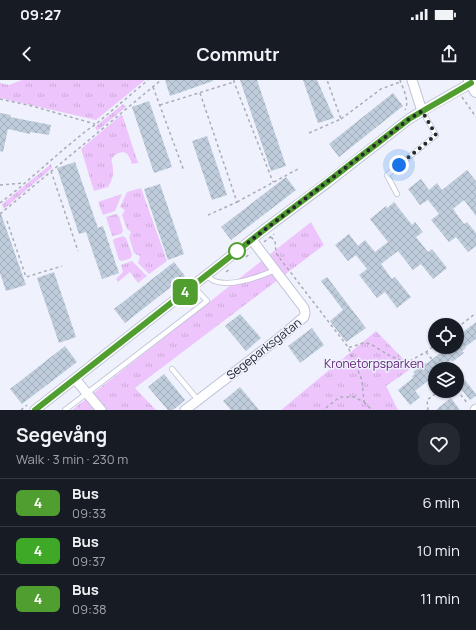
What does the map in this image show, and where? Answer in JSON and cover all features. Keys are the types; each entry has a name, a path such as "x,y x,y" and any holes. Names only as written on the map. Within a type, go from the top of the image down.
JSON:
{"street":[{"path":"412,80 422,111"},
{"path":"35,410 409,119 458,90 472,85"},
{"name":"Segeparksgatan","path":"185,410 284,334 304,317 306,313 304,308 252,240"},
{"path":"75,379 101,410"}],"lane":[{"path":"398,194 387,174 436,135 422,111"},
{"path":"206,276 214,281 231,283 261,276 275,270"},
{"path":"65,410 207,301 193,286"},
{"path":"172,369 198,400"}],"path":[{"path":"0,203 148,80"},
{"path":"0,214 161,80"},
{"path":"327,80 341,120"},
{"path":"160,105 234,81 273,182"},
{"path":"309,133 341,120 381,89 400,81 407,103 407,108 404,112"},
{"path":"153,86 184,171"},
{"path":"458,90 476,117"},
{"path":"200,93 236,202"},
{"path":"0,99 32,106 96,124"},
{"path":"206,216 298,169"},
{"path":"51,171 78,251"},
{"path":"0,185 25,183"},
{"path":"7,221 26,277 62,266"},
{"path":"271,237 275,241 276,253 278,256 348,346 362,380 364,402"},
{"path":"464,322 476,312"},
{"path":"348,346 355,346 364,343 369,344 396,359 408,362 426,352 434,362"},
{"path":"323,410 340,397 354,397 364,402 372,410"},
{"path":"427,410 427,400 430,398"},
{"path":"464,398 473,408"}],"green space":[{"path":"22,80 145,80 96,120 0,98 0,83 9,85"},
{"path":"123,104 126,107 97,131 95,127"},
{"path":"122,114 138,163 132,164 126,153 122,152 116,154 112,159 113,173 108,187 94,191 81,149"},
{"path":"51,164 52,168 4,209 2,204"},
{"path":"141,188 167,261 149,274 138,263 140,256 134,253 129,237 131,232 127,229 122,215 125,210 120,207 127,192"},
{"path":"122,194 115,211 103,215 98,202"},
{"path":"116,214 119,216 123,231 121,234 112,236 106,217"},
{"path":"311,222 324,245 135,388 156,410 72,410"},
{"path":"123,236 126,238 132,254 131,258 122,261 119,260 113,241 114,239"},
{"path":"132,261 147,276 138,283 130,272 118,282 116,279 123,272 121,265"},
{"name":"Kronetorpsparken","path":"376,331 412,368 386,386 398,410 281,410"}],"building":[{"path":"165,80 213,80 213,81 170,96"},
{"path":"240,80 257,80 286,166 271,171"},
{"path":"303,80 317,80 334,118 318,123"},
{"path":"393,93 403,106 339,157 329,144"},
{"path":"149,101 172,167 154,173 132,107"},
{"path":"0,113 11,115 10,117 51,125 49,135 30,132 30,134 8,129 3,152 0,151"},
{"path":"207,136 227,195 212,200 192,141"},
{"path":"75,162 98,228 103,226 119,273 102,279 86,232 79,234 57,168"},
{"path":"467,170 476,181 476,216 464,200 453,209 464,224 467,222 476,233 476,246 468,252 456,237 449,242 431,220 439,214 428,200 420,205 408,189 421,179 429,190 437,183 442,190"},
{"path":"286,177 296,190 231,240 221,227"},
{"path":"160,184 184,254 168,260 144,189"},
{"path":"394,202 412,225 415,222 423,232 416,237 428,252 432,249 447,268 433,279 421,264 413,270 398,251 381,264 392,279 395,277 411,297 397,308 385,292 377,298 359,275 367,269 356,255 348,261 335,245 349,234 358,246 365,240 375,252 388,242 370,219 386,206 387,208"},
{"path":"0,214 26,285 6,291 0,273"},
{"path":"174,262 185,276 125,323 114,309"},
{"path":"54,272 76,337 59,343 37,278"},
{"path":"327,277 366,328 346,342 330,321 343,310 321,281"},
{"path":"240,314 261,338 246,351 225,326"},
{"path":"476,322 476,339 465,347 466,348 464,350 464,335 464,331"},
{"path":"312,328 324,345 300,363 288,346"},
{"path":"65,346 77,362 22,404 10,389"},
{"path":"439,354 463,354 452,362 451,360 449,362 429,362"},
{"path":"428,362 428,381 415,391 420,397 410,405 398,390 413,378 412,376 415,374 413,372 425,363"},
{"path":"164,374 185,400 173,410 168,410 148,387"},
{"path":"464,379 476,394 476,396 470,400 464,393"},
{"path":"240,387 259,410 231,410 223,401"},
{"path":"451,398 460,410 436,410"}],"bus line":[{"name":"4","path":"35,410 269,226 409,119 471,83"}],"route":[{"path":"237,251 409,119 422,111 436,135 399,165"}]}
